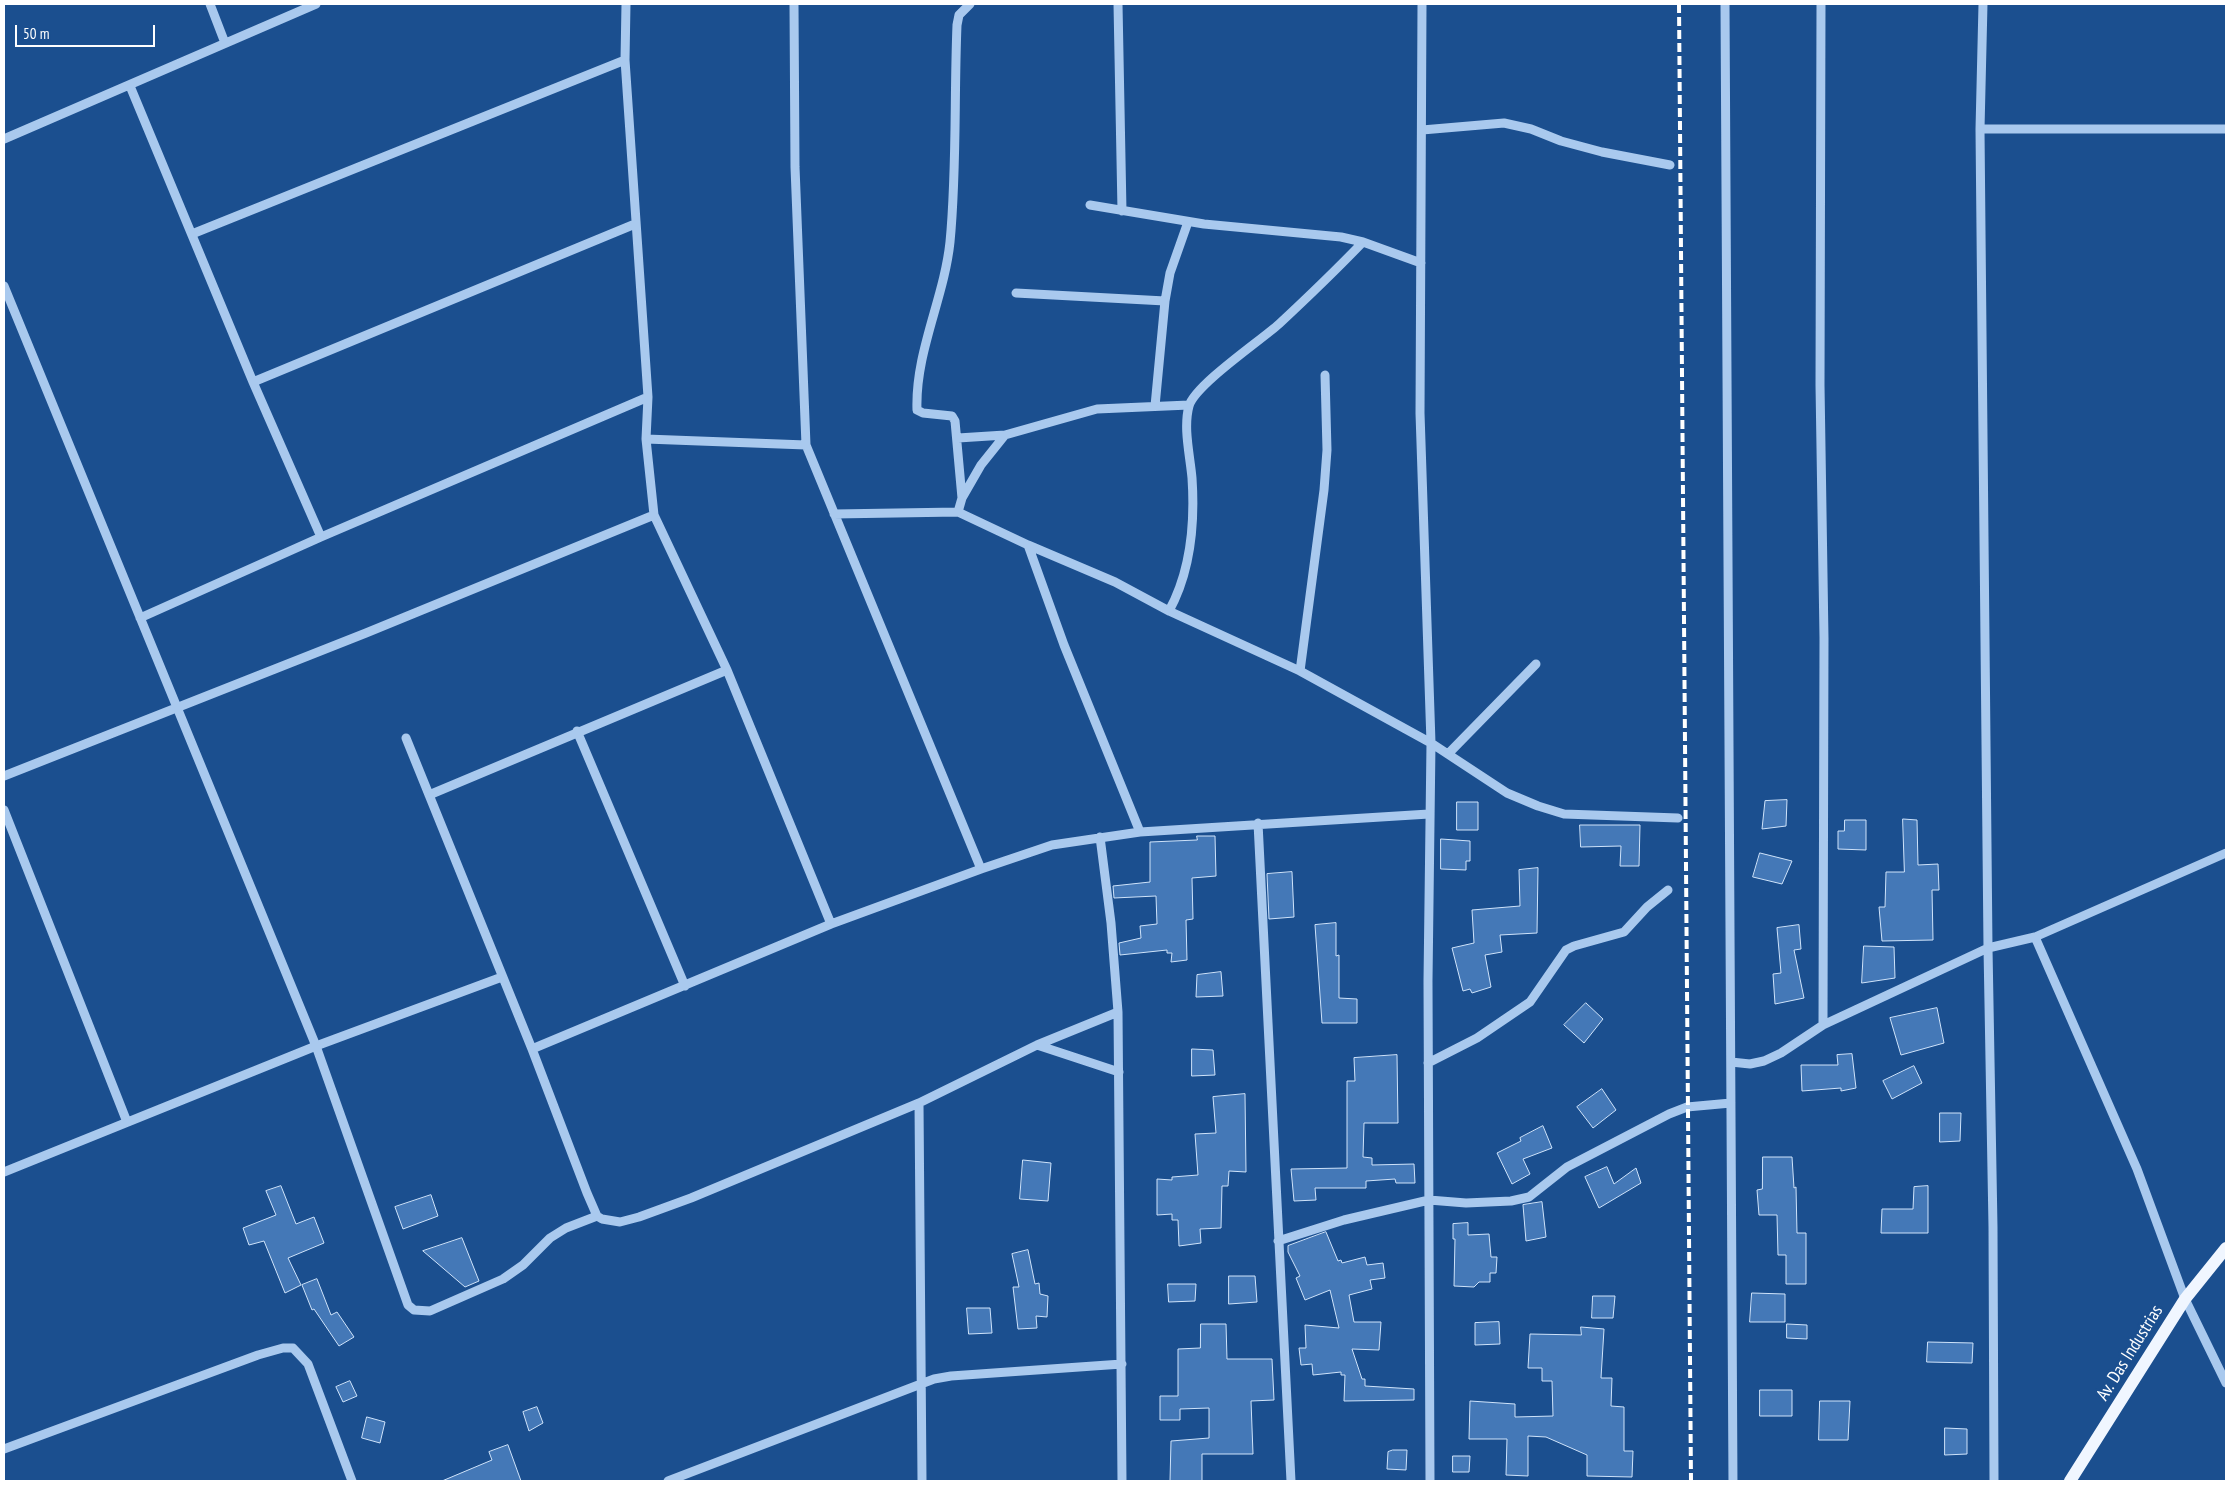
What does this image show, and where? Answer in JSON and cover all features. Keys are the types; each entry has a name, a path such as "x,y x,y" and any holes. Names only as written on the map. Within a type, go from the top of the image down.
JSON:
{"main road":[{"name":"Av. Das Industrias","path":"2070,1481 2185,1299 2226,1248"}],"street":[{"path":"210,4 225,43"},
{"path":"4,139 316,4"},
{"path":"626,4 625,60 648,398 646,439 654,515 727,670 830,924"},
{"path":"794,4 795,167 806,445 981,869"},
{"path":"962,498 958,438 952,416 923,413 917,410 916,394 922,356 943,283 950,243 957,25 959,15 970,4"},
{"path":"1118,4 1122,211"},
{"path":"1422,4 1421,432 1431,743 1428,1064 1430,1481"},
{"path":"1724,4 1733,1481"},
{"path":"1821,4 1820,405 1824,638 1823,1025"},
{"path":"1983,4 1980,129 1988,948 1993,1227 1994,1481"},
{"path":"192,234 625,60"},
{"path":"130,86 253,382 321,537"},
{"path":"1422,130 1504,123 1531,129 1561,141 1602,152 1670,165"},
{"path":"1980,129 2226,129"},
{"path":"1090,205 1188,222 1341,237 1364,242 1421,263"},
{"path":"1155,406 1165,301 1170,273 1188,222"},
{"path":"253,382 635,224"},
{"path":"1169,611 1186,574 1189,556 1192,481 1187,433 1189,405 1199,390 1277,326 1364,242"},
{"path":"4,286 316,1046 408,1305 414,1310 430,1311 503,1279 523,1266 550,1238 566,1228 597,1216"},
{"path":"1016,293 1165,301"},
{"path":"1300,671 1324,490 1327,450 1325,375"},
{"path":"140,618 321,537 648,398"},
{"path":"958,438 1005,435 1097,409 1189,405"},
{"path":"958,512 962,498 981,465 1005,435"},
{"path":"646,439 806,445"},
{"path":"834,514 958,512 1028,545 1115,582 1169,611 1300,671 1431,743 1507,793 1564,814 1678,818"},
{"path":"4,776 654,515"},
{"path":"1028,545 1033,566 1064,646 1140,832"},
{"path":"1448,754 1536,664"},
{"path":"429,795 577,731 727,670"},
{"path":"577,731 685,986"},
{"path":"406,738 597,1216 610,1222 639,1216 691,1198 919,1103 1037,1045 1118,1012"},
{"path":"4,810 126,1122"},
{"path":"532,1050 830,924 981,869 1052,846 1100,836 1140,832 1258,823 1429,814"},
{"path":"1258,823 1272,1069 1278,1241 1291,1481"},
{"path":"1100,836 1111,923 1118,1012 1122,1481"},
{"path":"1730,1062 1750,1064 1764,1061 1782,1053 1823,1025 1988,948 2035,937 2226,853"},
{"path":"1428,1064 1477,1038 1530,1002 1566,950 1624,932 1647,907 1668,890"},
{"path":"2035,937 2137,1169 2185,1299 2226,1383"},
{"path":"4,1172 316,1046 502,977"},
{"path":"1037,1045 1119,1072"},
{"path":"919,1103 922,1481"},
{"path":"1278,1241 1344,1220 1429,1200 1466,1203 1511,1201 1529,1197 1567,1167 1669,1114 1687,1107 1731,1103"},
{"path":"4,1449 258,1356 283,1348 293,1348 308,1364 352,1481"},
{"path":"668,1481 692,1477 934,1379 951,1376 1122,1364"}],"building":[{"path":"1787,800 1786,826 1762,829 1765,801"},
{"path":"1457,802 1478,802 1478,830 1457,830"},
{"path":"1903,819 1917,820 1918,865 1938,864 1939,890 1932,890 1933,940 1882,941 1879,907 1885,907 1886,872 1904,872"},
{"path":"1845,820 1866,820 1866,850 1838,849 1838,831 1844,831"},
{"path":"1580,825 1640,825 1639,866 1620,866 1621,846 1581,847"},
{"path":"1197,836 1215,836 1216,876 1192,878 1193,919 1186,920 1187,960 1171,962 1172,953 1167,953 1167,950 1120,955 1119,943 1141,938 1140,926 1157,924 1156,896 1114,898 1113,886 1150,882 1150,842 1197,840"},
{"path":"1441,839 1470,841 1470,861 1466,861 1466,870 1441,869"},
{"path":"1760,853 1792,861 1782,884 1753,877"},
{"path":"1538,868 1537,933 1500,935 1502,952 1485,955 1491,987 1472,993 1470,989 1463,991 1452,948 1474,943 1472,910 1520,906 1519,870"},
{"path":"1292,872 1294,917 1269,919 1267,874"},
{"path":"1336,923 1336,956 1339,955 1339,998 1357,999 1357,1023 1322,1023 1315,925"},
{"path":"1799,925 1801,949 1794,950 1804,998 1775,1004 1773,974 1781,973 1777,928"},
{"path":"1864,946 1894,947 1895,978 1862,983"},
{"path":"1221,972 1223,996 1196,997 1197,975"},
{"path":"1586,1003 1603,1019 1584,1043 1564,1025"},
{"path":"1937,1008 1944,1043 1901,1055 1890,1018"},
{"path":"1192,1049 1213,1050 1215,1075 1192,1076"},
{"path":"1852,1054 1856,1088 1841,1091 1841,1088 1802,1091 1801,1065 1838,1065 1837,1055"},
{"path":"1397,1055 1398,1123 1364,1123 1363,1157 1372,1158 1372,1165 1414,1164 1415,1183 1396,1183 1395,1179 1366,1181 1366,1188 1315,1188 1316,1200 1294,1201 1291,1169 1347,1168 1347,1081 1355,1081 1354,1058"},
{"path":"1914,1066 1922,1083 1892,1099 1883,1081"},
{"path":"1602,1089 1616,1110 1593,1128 1577,1107"},
{"path":"1245,1094 1246,1172 1229,1171 1228,1186 1222,1186 1221,1228 1200,1229 1201,1243 1179,1246 1178,1220 1172,1220 1172,1214 1157,1215 1157,1179 1172,1180 1172,1177 1198,1175 1195,1134 1216,1133 1213,1097"},
{"path":"1940,1113 1961,1113 1960,1141 1940,1142"},
{"path":"1543,1126 1552,1148 1523,1159 1530,1174 1512,1184 1497,1153 1521,1141 1520,1138"},
{"path":"1763,1157 1792,1157 1794,1188 1796,1187 1797,1233 1806,1233 1806,1284 1786,1284 1786,1255 1778,1255 1777,1215 1759,1215 1757,1190 1762,1189"},
{"path":"1023,1160 1051,1163 1048,1201 1020,1199"},
{"path":"1607,1167 1614,1184 1636,1168 1641,1183 1599,1208 1585,1177"},
{"path":"281,1186 296,1224 314,1217 324,1243 288,1258 301,1285 285,1293 264,1241 249,1245 243,1228 276,1215 266,1191"},
{"path":"1928,1186 1928,1233 1881,1233 1882,1209 1913,1209 1914,1187"},
{"path":"431,1195 438,1216 403,1229 395,1207"},
{"path":"1542,1202 1546,1237 1526,1241 1523,1205"},
{"path":"1468,1223 1468,1235 1489,1234 1491,1257 1497,1257 1496,1273 1490,1273 1490,1282 1479,1282 1474,1287 1454,1286 1455,1239 1453,1239 1453,1224"},
{"path":"1326,1232 1338,1261 1341,1260 1342,1263 1365,1257 1367,1265 1383,1263 1385,1278 1370,1280 1372,1289 1349,1295 1354,1322 1381,1322 1379,1350 1352,1349 1362,1379 1365,1379 1365,1386 1414,1389 1414,1400 1344,1401 1345,1375 1341,1375 1341,1372 1313,1375 1312,1364 1301,1365 1299,1348 1306,1348 1305,1325 1339,1328 1330,1290 1305,1300 1296,1278 1300,1276 1288,1252 1288,1246"},
{"path":"462,1238 479,1281 465,1287 423,1251"},
{"path":"1028,1250 1035,1284 1039,1283 1040,1294 1048,1296 1047,1317 1036,1316 1037,1328 1018,1329 1013,1287 1019,1287 1012,1254"},
{"path":"1229,1276 1255,1276 1257,1302 1229,1304"},
{"path":"317,1279 331,1315 337,1312 354,1337 339,1346 314,1309 312,1310 302,1285"},
{"path":"1168,1284 1196,1284 1195,1301 1169,1302"},
{"path":"1752,1293 1785,1294 1785,1322 1750,1322"},
{"path":"1593,1296 1615,1296 1613,1318 1592,1318"},
{"path":"967,1308 990,1308 992,1333 969,1334"},
{"path":"1499,1322 1500,1344 1475,1345 1475,1323"},
{"path":"1201,1324 1226,1324 1227,1359 1272,1359 1274,1400 1251,1401 1253,1454 1202,1454 1202,1481 1170,1481 1171,1441 1209,1438 1209,1408 1180,1409 1180,1420 1160,1420 1160,1396 1178,1396 1178,1349 1200,1348"},
{"path":"1787,1324 1807,1325 1807,1339 1787,1338"},
{"path":"1581,1327 1604,1329 1601,1378 1612,1378 1611,1406 1624,1407 1624,1451 1633,1451 1632,1477 1587,1476 1587,1455 1546,1437 1528,1436 1528,1476 1506,1475 1507,1439 1469,1439 1470,1401 1515,1404 1515,1417 1553,1416 1552,1381 1542,1381 1542,1368 1528,1368 1530,1334 1581,1335"},
{"path":"1928,1342 1973,1343 1972,1363 1927,1362"},
{"path":"350,1381 357,1396 343,1402 336,1387"},
{"path":"1760,1390 1792,1390 1792,1416 1760,1416"},
{"path":"1820,1401 1850,1401 1848,1440 1819,1440"},
{"path":"537,1407 543,1423 529,1431 523,1412"},
{"path":"367,1417 385,1422 380,1443 362,1438"},
{"path":"1945,1428 1967,1429 1967,1454 1945,1455"},
{"path":"508,1445 521,1481 442,1481 492,1460 489,1452"},
{"path":"1407,1450 1406,1470 1387,1469 1388,1452"},
{"path":"1453,1456 1470,1456 1469,1472 1453,1472"}],"railway":[{"path":"1679,4 1691,1481"}]}
